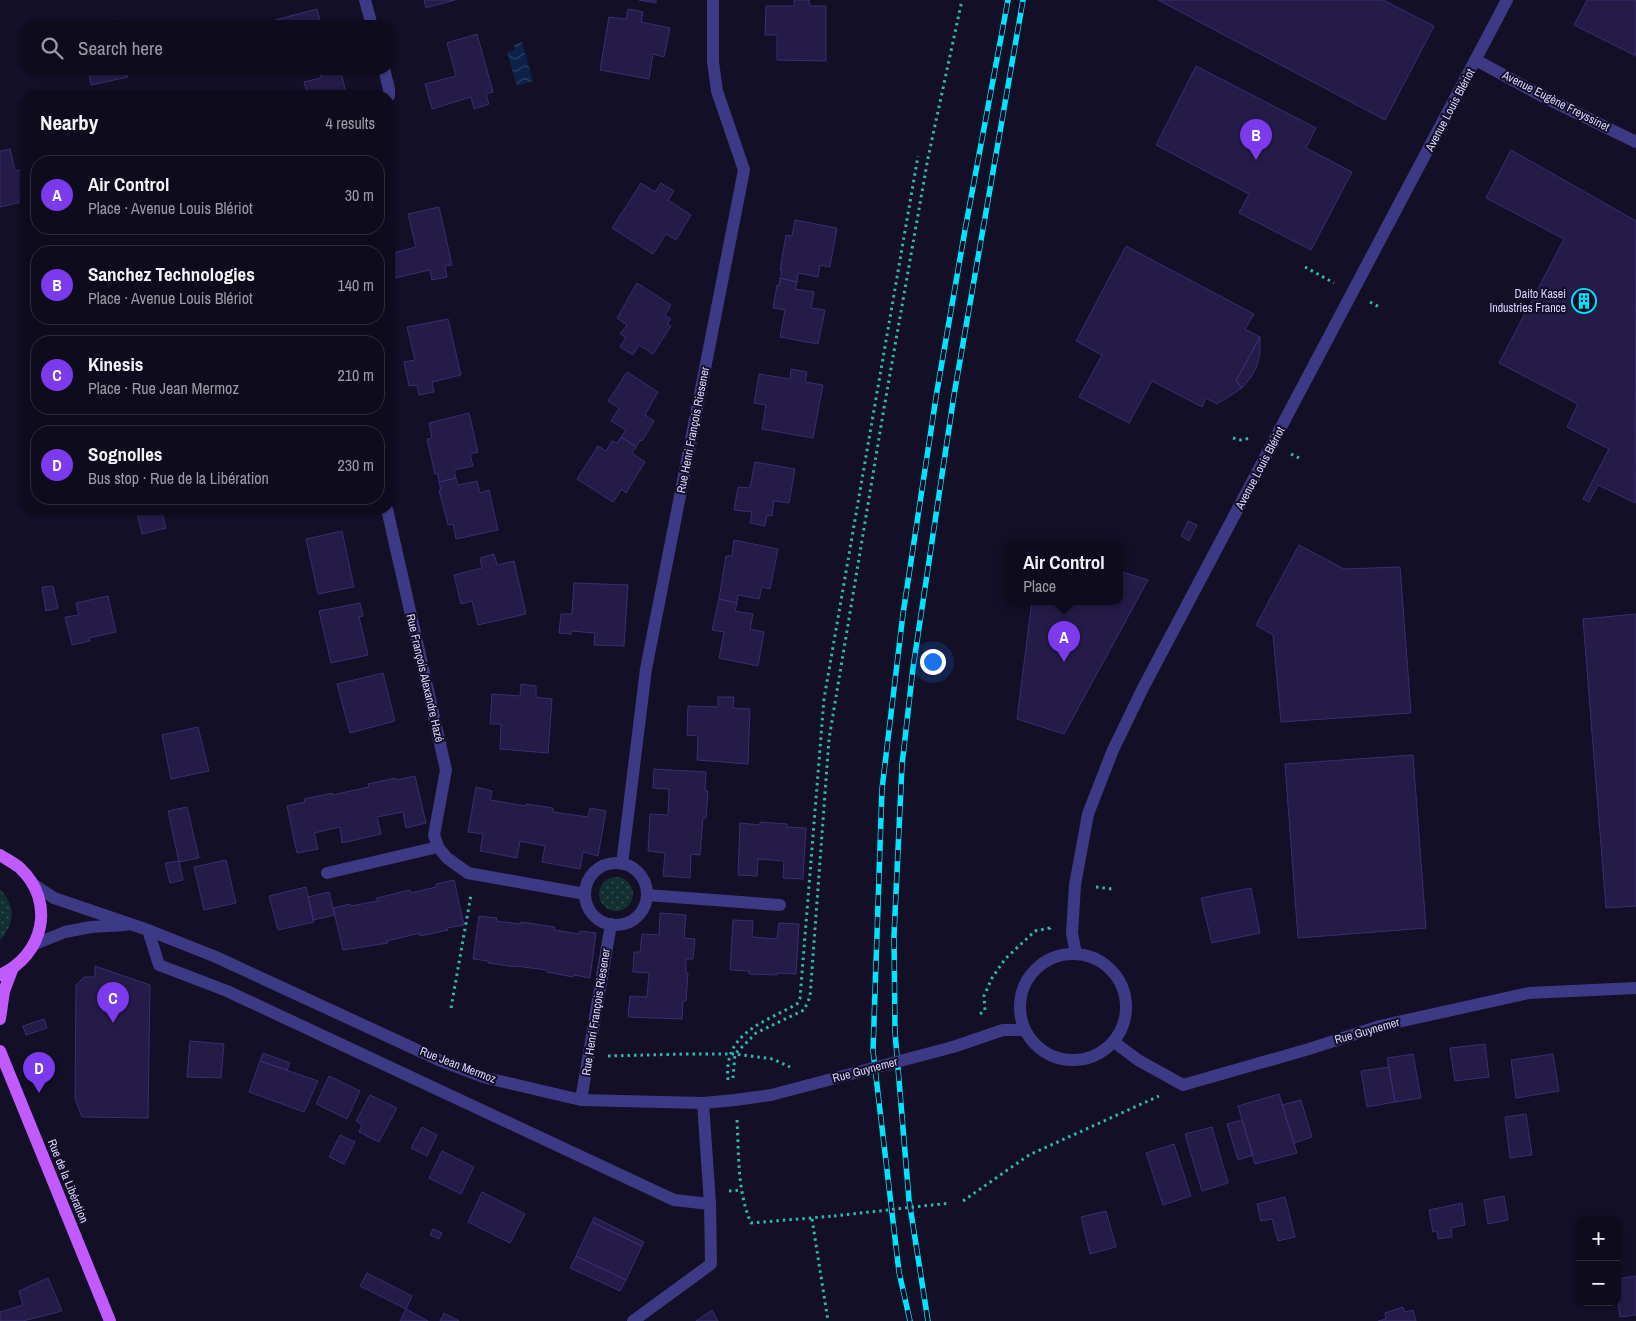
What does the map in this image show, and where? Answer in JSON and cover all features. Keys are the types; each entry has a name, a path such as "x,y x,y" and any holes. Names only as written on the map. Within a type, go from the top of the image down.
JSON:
{"main road":[{"path":"0,856 19,867 33,884 40,903 41,924 35,944 25,958 6,972 0,1019"},
{"name":"Rue de la Libération","path":"0,1051 110,1321"}],"street":[{"path":"365,0 370,20"},
{"name":"Rue Henri François Riesener","path":"622,864 646,669 744,170 718,91 713,62 713,0"},
{"name":"Avenue Louis Blériot","path":"1076,954 1072,933 1074,885 1088,814 1113,750 1143,688 1507,0"},
{"name":"Avenue Eugène Freyssinet","path":"1476,60 1540,95 1636,142"},
{"path":"386,75 389,90"},
{"name":"Rue François Alexandre Hazé","path":"388,515 446,770 434,835 438,847"},
{"path":"327,873 438,847 447,858 468,872 586,894"},
{"path":"611,864 622,864 630,866 643,878 647,895 645,906 640,915 632,921 621,925 611,924 595,917 587,902 586,894 588,883 593,874 601,867 611,864"},
{"name":"Rue Jean Mermoz","path":"33,884 54,898 148,930 216,957 441,1061 483,1077 581,1100 703,1103"},
{"path":"647,895 780,904"},
{"name":"Rue Henri François Riesener","path":"581,1100 611,924"},
{"name":"Rue Jean Mermoz","path":"35,944 65,932 91,927 129,925"},
{"path":"148,930 159,965 227,991 674,1200 710,1198"},
{"path":"1076,954 1092,958 1107,966 1118,979 1125,994 1126,1011 1122,1027 1114,1042 1101,1053 1084,1059 1066,1060 1049,1055 1035,1044 1025,1030 1020,1013 1021,994 1029,978 1042,965 1058,956 1076,954"},
{"name":"Rue Guynemer","path":"1182,1085 1309,1049 1380,1026 1519,995 1636,988"},
{"name":"Rue Guynemer","path":"703,1103 733,1101 771,1095 953,1047 1003,1030 1025,1030"},
{"path":"1114,1042 1138,1060 1182,1085"},
{"path":"633,1321 711,1264 710,1198 703,1103"}],"path":[{"path":"732,1054 756,1033 804,1010 810,997 829,739 881,424 928,158 962,0"},
{"path":"918,156 824,699 800,998 797,1004 746,1032 737,1041 732,1054 728,1076 733,1101 741,1190 745,1209 751,1223 812,1219 950,1203"},
{"path":"451,1008 475,874"},
{"path":"1074,885 1112,889"},
{"path":"978,1016 985,1010 984,996 992,978 1005,958 1034,931 1050,928 1050,919"},
{"path":"604,1056 732,1054 773,1060 794,1068"},
{"path":"964,1201 1029,1155 1182,1085"},
{"path":"812,1219 828,1321"}],"green space":[{"path":"616,877 623,878 628,882 632,887 632,901 628,906 623,910 616,911 609,910 604,906 600,901 599,894 600,887 604,882 609,878"},
{"path":"0,889 9,902 12,915 9,928 0,941"}],"water":[{"path":"522,42 533,81 517,86 507,52 515,50 514,44"}],"building":[{"path":"424,0 455,0 426,8"},
{"path":"639,0 656,0 656,3"},
{"path":"794,0 809,0 810,6 826,6 826,61 777,60 777,35 765,35 766,6 794,6"},
{"path":"1158,0 1383,0 1434,26 1385,120"},
{"path":"1587,0 1636,0 1636,56 1574,25"},
{"path":"317,9 320,20 275,20"},
{"path":"628,9 643,12 641,22 670,28 664,57 653,54 649,79 600,70 609,17 626,19"},
{"path":"477,34 493,92 486,94 489,104 474,109 471,97 432,109 425,84 456,76 447,43"},
{"path":"1196,66 1316,128 1306,148 1352,172 1311,250 1239,213 1249,194 1156,145"},
{"path":"89,75 128,75 128,77 91,85"},
{"path":"321,75 342,75 345,90 306,90 304,82 321,78"},
{"path":"10,149 15,171 20,170 20,202 0,207 0,151"},
{"name":"Daito Kasei Industries France","path":"1511,150 1636,221 1635,503 1598,485 1589,502 1583,499 1609,449 1567,427 1578,404 1499,363 1564,239 1486,198"},
{"path":"641,183 655,192 661,183 674,191 668,200 691,215 676,240 666,234 653,254 612,228"},
{"path":"439,207 452,265 445,266 447,277 432,280 430,270 395,278 395,252 416,247 408,214"},
{"path":"795,220 837,228 830,267 820,265 818,277 798,273 797,282 780,278 786,235 792,236"},
{"path":"1126,246 1254,314 1245,329 1260,337 1236,381 1242,388 1217,404 1206,398 1202,407 1152,381 1129,423 1079,397 1102,355 1076,341"},
{"path":"780,278 797,282 795,289 814,292 811,308 825,310 818,344 780,337 785,310 773,308"},
{"path":"637,283 671,305 665,315 671,319 667,324 671,326 653,354 639,345 633,355 620,347 626,337 620,334 627,325 617,318"},
{"path":"448,319 461,375 432,382 434,392 419,395 417,385 409,386 404,362 415,360 407,327"},
{"path":"1260,337 1260,353 1257,366 1242,388 1236,381"},
{"path":"791,369 807,372 805,382 823,385 813,438 762,429 766,405 754,403 759,374 790,379"},
{"path":"627,372 658,392 645,415 654,421 642,441 640,440 636,447 621,437 626,430 611,421 619,408 608,401"},
{"path":"469,413 478,452 470,454 473,466 454,470 456,478 439,482 438,474 435,474 427,439 432,438 429,423"},
{"path":"621,437 636,447 632,453 645,462 626,493 622,489 613,502 577,479 598,446 606,451 612,441 617,443"},
{"path":"755,462 795,469 789,503 774,501 772,516 767,515 765,526 750,523 752,512 734,510 738,487 750,488"},
{"path":"456,478 458,485 477,481 480,493 489,490 498,530 456,539 453,524 448,525 439,490 441,490 439,482"},
{"path":"137,515 163,515 166,528 142,534"},
{"path":"1188,521 1197,525 1189,541 1181,536"},
{"path":"342,531 354,587 318,594 306,539"},
{"path":"734,540 778,549 770,589 762,587 759,599 738,595 737,603 719,599 726,556 732,556"},
{"path":"1299,545 1344,569 1400,567 1411,713 1281,722 1273,635 1256,625"},
{"path":"494,554 497,565 514,561 526,614 478,625 472,601 461,604 454,575 482,568 480,558"},
{"path":"1123,572 1148,580 1064,734 1017,719 1031,605 1123,605"},
{"path":"574,583 628,585 624,646 594,645 595,633 571,631 571,634 559,633 561,614 572,614"},
{"path":"53,586 58,608 46,611 42,587"},
{"path":"108,596 116,632 89,638 90,641 72,645 65,617 79,615 76,603"},
{"path":"719,599 737,603 735,611 753,614 750,629 764,632 758,666 719,658 724,632 712,630"},
{"path":"360,603 363,616 359,617 368,655 331,663 319,611"},
{"path":"1636,614 1636,906 1606,908 1583,619"},
{"path":"383,673 395,721 350,733 337,684"},
{"path":"521,684 536,686 536,697 552,699 548,753 500,749 501,724 490,724 492,694 520,696"},
{"path":"718,697 734,697 733,708 750,709 748,764 697,760 698,736 687,735 688,706 718,707"},
{"path":"198,727 209,771 171,779 162,735"},
{"path":"1413,755 1426,928 1298,938 1285,764"},
{"path":"654,769 706,772 705,791 708,791 706,818 703,818 700,855 691,854 690,878 663,876 665,853 648,851 650,814 668,815 669,789 653,788"},
{"path":"415,776 426,823 406,828 403,812 377,817 381,834 342,843 340,827 314,833 318,849 297,853 287,806 305,802 304,799 369,787 368,784"},
{"path":"476,787 492,791 490,800 553,808 553,812 588,817 590,808 606,811 598,856 583,852 580,869 542,862 545,846 520,841 517,858 480,851 483,834 468,832"},
{"path":"187,807 199,858 179,862 168,811"},
{"path":"760,822 787,824 787,827 806,828 803,879 783,878 784,861 758,859 757,876 738,875 740,823 760,825"},
{"path":"226,860 236,903 204,910 194,867"},
{"path":"179,861 183,880 170,883 165,863"},
{"path":"454,880 464,925 420,936 420,933 387,941 388,943 343,950 333,908 377,901 377,898 410,890 411,893"},
{"path":"306,887 314,922 278,930 269,896"},
{"path":"1251,888 1260,933 1212,943 1201,898"},
{"path":"329,892 335,915 313,920 308,897"},
{"path":"660,913 686,915 684,938 695,939 693,959 686,959 686,973 688,973 686,1001 683,1001 682,1019 628,1017 630,996 647,997 649,973 633,972 634,952 640,952 642,934 659,935"},
{"path":"479,916 497,918 496,921 521,924 521,922 555,927 554,930 579,934 580,931 596,933 590,978 574,975 573,977 547,972 546,970 488,963 488,961 473,959"},
{"path":"733,920 753,921 752,937 777,939 779,923 799,924 796,974 749,974 749,971 730,970"},
{"path":"95,966 150,985 148,1118 82,1117 75,1099 76,985 84,977 95,977"},
{"path":"44,1019 47,1028 26,1035 23,1026"},
{"path":"190,1041 224,1044 221,1078 187,1077"},
{"path":"1485,1044 1489,1077 1455,1081 1450,1048"},
{"path":"263,1053 290,1063 287,1070 260,1061"},
{"path":"1413,1054 1421,1098 1395,1102 1387,1058"},
{"path":"1553,1054 1559,1091 1516,1098 1511,1060"},
{"path":"260,1061 318,1081 304,1112 249,1092"},
{"path":"1389,1067 1395,1102 1367,1107 1361,1071"},
{"path":"329,1076 360,1091 347,1119 316,1104"},
{"path":"1279,1094 1297,1153 1255,1164 1238,1106"},
{"path":"370,1095 397,1108 379,1142 359,1132 362,1125 356,1121"},
{"path":"1301,1100 1312,1137 1294,1143 1282,1105"},
{"path":"1526,1114 1532,1155 1510,1158 1505,1117"},
{"path":"1242,1120 1253,1155 1238,1160 1227,1124"},
{"path":"422,1127 437,1135 427,1156 411,1148"},
{"path":"1212,1127 1228,1183 1202,1191 1185,1134"},
{"path":"340,1135 355,1142 344,1164 329,1157"},
{"path":"1174,1144 1191,1196 1163,1205 1146,1153"},
{"path":"442,1151 474,1167 461,1194 429,1178"},
{"path":"482,1192 525,1214 510,1243 468,1222"},
{"path":"1504,1196 1508,1220 1488,1224 1484,1200"},
{"path":"1285,1197 1295,1237 1278,1241 1272,1219 1261,1221 1257,1204"},
{"path":"1462,1203 1465,1225 1451,1228 1452,1237 1438,1239 1437,1231 1433,1232 1429,1210"},
{"path":"1106,1211 1116,1247 1090,1254 1081,1217"},
{"path":"594,1217 644,1242 642,1246 592,1222"},
{"path":"592,1222 642,1246 626,1280 576,1256"},
{"path":"433,1229 442,1233 439,1239 430,1235"},
{"path":"576,1256 626,1280 620,1291 570,1268"},
{"path":"367,1273 412,1296 406,1309 360,1286"},
{"path":"1636,1276 1636,1315 1620,1317 1618,1306 1621,1306 1621,1278"},
{"path":"48,1278 62,1311 23,1321 0,1321 0,1312 23,1305 19,1291"},
{"path":"1403,1307 1405,1312 1413,1310 1416,1321 1378,1321 1386,1319 1385,1313"},
{"path":"406,1309 428,1321 400,1321"},
{"path":"712,1310 718,1321 696,1321"},
{"path":"444,1313 459,1321 440,1321"}],"railway":[{"path":"910,1321 899,1272 873,1051 882,789 903,614 937,391 1008,0"},
{"path":"928,1321 909,1200 895,1032 894,936 902,765 913,668 954,395 1023,0"}],"place":[{"name":"Sanchez Technologies","path":"1256,160"},
{"name":"Daito Kasei Industries France","path":"1584,301"},
{"name":"Air Control","path":"1064,662"},
{"name":"Kinesis","path":"113,1023"},
{"name":"Sognolles","path":"39,1093"}]}
